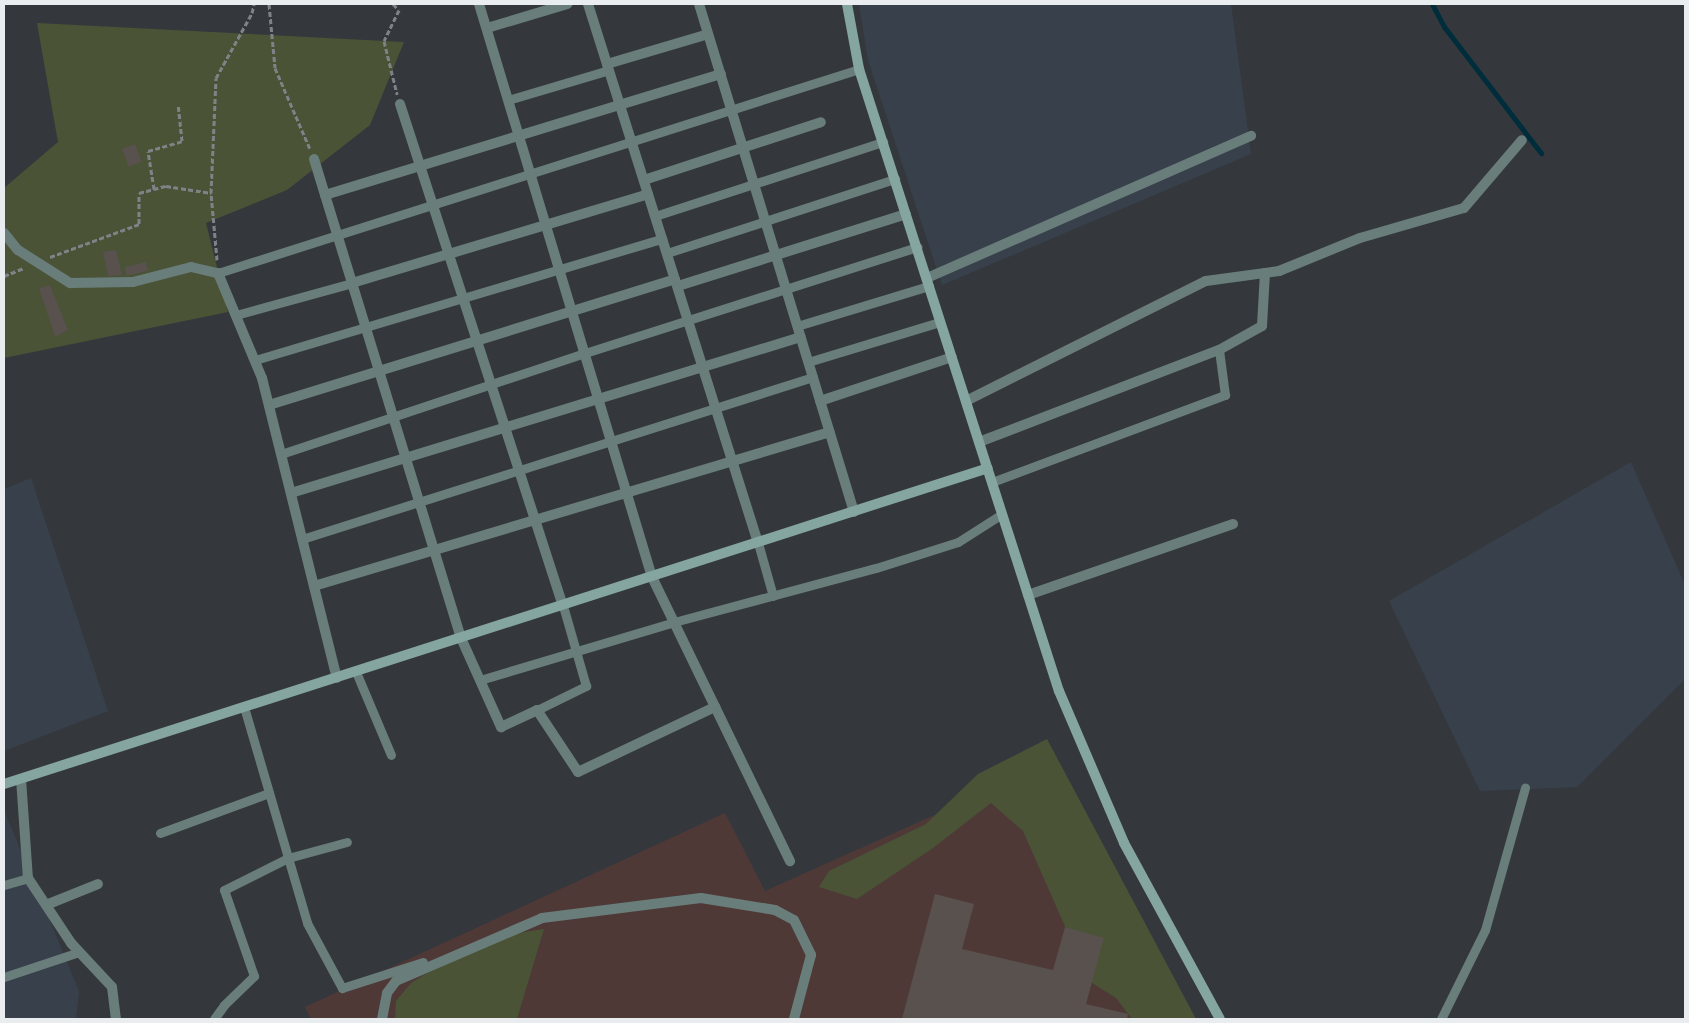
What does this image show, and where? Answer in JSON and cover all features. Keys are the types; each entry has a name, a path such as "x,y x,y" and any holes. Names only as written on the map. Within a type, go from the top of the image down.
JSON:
{"street":[{"path":"479,4 652,577 790,861"},
{"path":"487,28 566,4"},
{"path":"588,4 758,543"},
{"path":"700,4 854,512"},
{"path":"847,4 859,69 1059,690 1124,843 1220,1019"},
{"path":"608,67 708,34"},
{"path":"325,195 721,74"},
{"path":"400,104 563,606"},
{"path":"644,180 821,122"},
{"path":"928,282 1252,136"},
{"path":"966,400 1206,281 1278,271 1360,238 1464,208 1522,140"},
{"path":"314,159 461,638 501,727 537,710 578,772 715,707"},
{"path":"352,283 648,194"},
{"path":"269,405 572,312 776,256 906,214"},
{"path":"4,233 18,250 70,283 133,282 190,267 218,273 255,360 269,405 337,678"},
{"path":"979,442 1219,350 1262,326 1265,273"},
{"path":"291,493 506,429 801,337"},
{"path":"820,401 952,357"},
{"path":"314,586 830,432"},
{"path":"4,784 988,468"},
{"path":"1028,595 1233,524"},
{"path":"21,779 28,878 79,952 112,987 116,1019"},
{"path":"46,905 98,884"},
{"path":"382,1019 387,993 396,980 542,918 701,898 761,906 794,920 811,955 794,1019"}],"lane":[{"path":"508,100 608,67"},
{"path":"218,273 859,69"},
{"path":"655,216 882,142"},
{"path":"667,253 895,179"},
{"path":"255,360 662,239"},
{"path":"281,454 584,353 689,322 917,248"},
{"path":"798,326 928,282"},
{"path":"236,315 352,283"},
{"path":"808,362 940,322"},
{"path":"992,482 1225,395 1219,350"},
{"path":"302,539 520,472 813,377"},
{"path":"480,680 674,622 773,596 958,542 1002,514"},
{"path":"758,543 773,596"},
{"path":"537,710 586,686 563,606"},
{"path":"356,672 391,754"},
{"path":"244,708 307,923 342,988 422,962"},
{"path":"1441,1019 1486,930 1525,788"},
{"path":"160,833 269,794"},
{"path":"214,1019 224,1005 254,976 224,890 288,858 347,842"},
{"path":"4,885 28,878"},
{"path":"4,977 79,952"}],"path":[{"path":"218,273 210,193 216,78 252,13 254,4"},
{"path":"269,4 275,68 314,159"},
{"path":"392,4 399,10 384,41 400,104"},
{"path":"154,190 148,151 182,141 178,104"},
{"path":"4,276 139,224 139,194 166,186 210,193"}],"shaded area":[{"path":"859,4 1231,4 1251,154 942,285 868,60"},
{"path":"1631,462 1685,585 1685,679 1577,787 1480,791 1389,601"},
{"path":"31,478 108,711 4,751 4,489"},
{"path":"1035,770 1172,1019 311,1019 305,1007 725,813 765,891"},
{"path":"4,810 79,991 76,1019 4,1019"}],"green space":[{"path":"37,23 404,42 370,125 287,190 206,223 228,312 4,358 4,188 58,142"},
{"path":"1047,739 1196,1019 1132,1019 1116,998 1089,981 1023,831 991,803 933,848 857,899 819,887 829,871 926,824 978,774"},
{"path":"544,929 517,1019 395,1019 396,1001 411,983 438,966 511,934"}],"building":[{"path":"135,144 142,162 129,167 122,149"},
{"path":"116,250 122,275 108,276 103,252"},
{"path":"146,262 148,271 127,276 125,267"},
{"path":"50,285 68,330 55,337 39,288"},
{"path":"935,894 974,904 962,949 1053,970 1065,927 1104,938 1086,1004 1128,1014 1127,1019 902,1019"}],"waterway":[{"path":"1432,4 1445,28 1541,153"}]}
